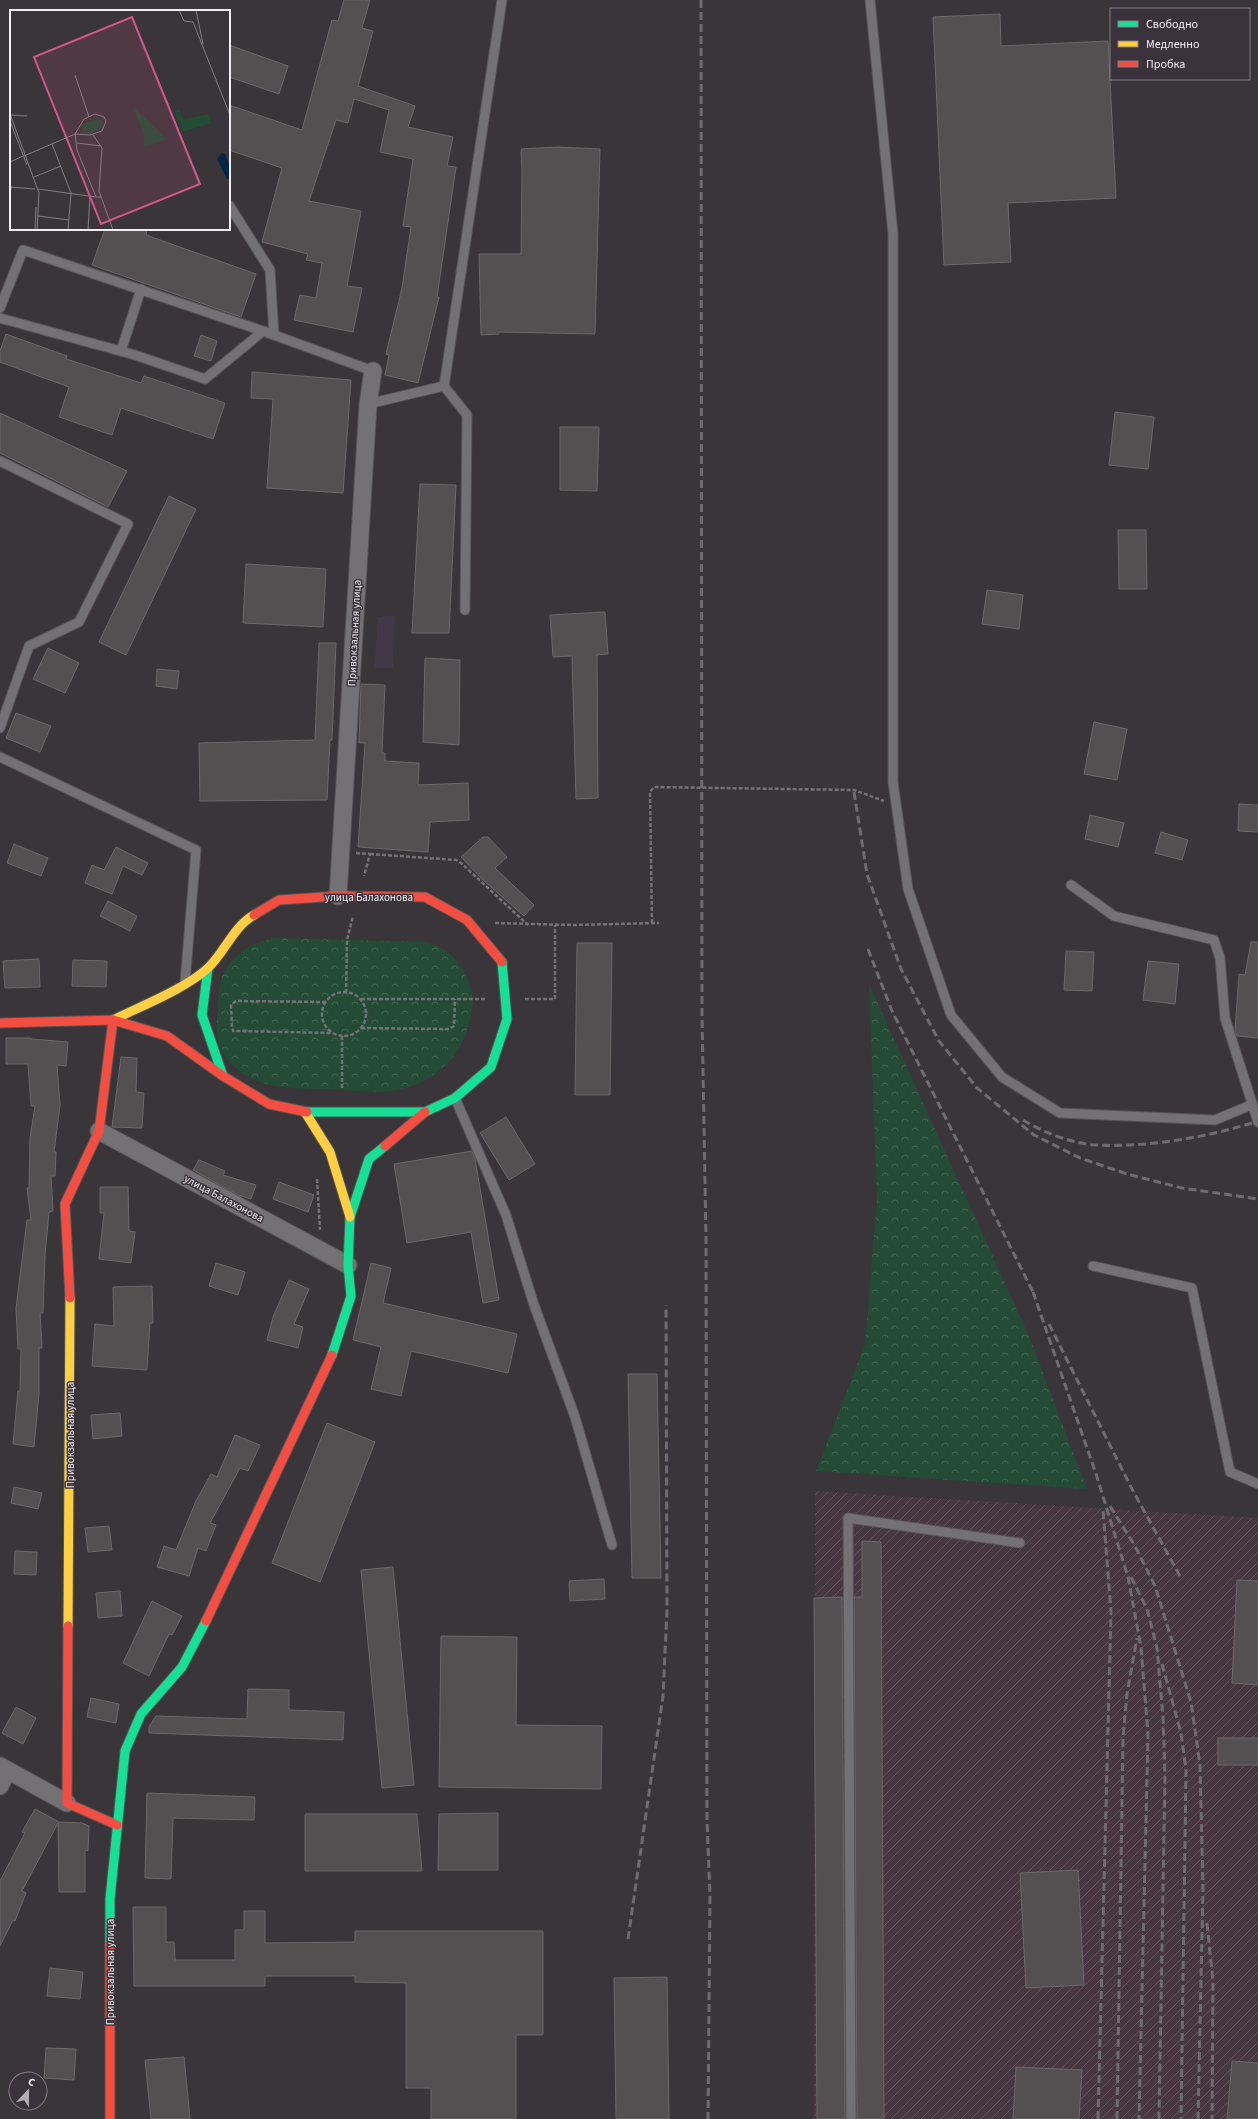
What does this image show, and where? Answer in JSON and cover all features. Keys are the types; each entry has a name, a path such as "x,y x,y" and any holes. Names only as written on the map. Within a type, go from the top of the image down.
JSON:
{"street":[{"name":"Привокзальная улица","path":"338,896 368,404 373,371"},
{"name":"улица Балахонова","path":"0,1023 113,1020 167,1036 223,1076 269,1104 305,1112 425,1112 455,1098 491,1067 507,1019 503,962 467,920 425,896 338,896 279,900 245,920 208,968 185,984 113,1020"},
{"path":"208,968 202,1015 223,1076"},
{"name":"Привокзальная улица","path":"67,1803 70,1279 65,1204 99,1131 113,1020"},
{"name":"Привокзальная улица","path":"305,1112 330,1152 350,1217"},
{"name":"Привокзальная улица","path":"110,2119 110,1899 125,1751 142,1714 182,1667 213,1607 333,1353 350,1296 348,1265 350,1217 369,1159 425,1112"},
{"name":"улица Балахонова","path":"99,1131 348,1265"},
{"path":"0,1786 4,1769 67,1803 117,1825"}],"lane":[{"path":"465,610 467,415 444,386 502,0"},
{"path":"870,0 893,234 893,782 908,889 951,1015 1002,1077 1060,1113 1215,1120 1251,1105"},
{"path":"230,207 270,270 274,334"},
{"path":"0,308 24,250 274,334 373,371"},
{"path":"121,350 141,290"},
{"path":"0,318 121,350 205,379 263,331"},
{"path":"368,404 444,386"},
{"path":"0,461 128,524 79,622 29,646 0,728"},
{"path":"0,757 196,850 185,984"},
{"path":"1071,884 1114,916 1214,940 1220,958 1224,1018 1251,1105 1258,1122"},
{"path":"455,1098 506,1215 533,1302 575,1417 612,1545"},
{"path":"1093,1266 1192,1288 1230,1472 1258,1484"},
{"path":"851,2119 848,1518 1020,1543"}],"path":[{"path":"652,923 650,792 654,787 854,790 882,801 896,802"},
{"path":"370,854 456,860 528,925"},
{"path":"467,920 510,925 659,923"},
{"path":"326,1002 236,1001 231,1005 232,1028 233,1031 332,1033 342,1036 353,1034 361,1028 366,1019 366,1008 360,999 352,993 341,992 331,996 326,1002 322,1015 325,1025 332,1033"},
{"path":"361,1028 449,1029 454,1026 455,1022 455,999"},
{"path":"342,1036 342,1090"},
{"path":"316,1176 321,1250"}],"shaded area":[{"path":"395,615 393,668 374,668 378,617"},
{"path":"815,1491 1258,1518 1258,2119 814,2119"}],"green space":[{"path":"276,938 423,942 432,944 447,952 459,963 467,977 472,997 471,1014 467,1030 456,1053 438,1072 416,1085 404,1089 384,1092 282,1087 269,1085 244,1074 226,1057 220,1046 217,1033 219,992 222,977 231,962 244,950 267,940"},
{"path":"869,984 1029,1336 1087,1489 816,1471 865,1344 877,1199"}],"building":[{"path":"344,0 370,0 362,28 373,31 358,86 415,106 408,127 453,137 447,166 456,167 437,297 439,297 418,383 385,375 389,355 386,354 402,288 411,227 403,226 413,159 380,152 389,110 354,99 348,123 336,120 309,201 361,211 347,286 362,288 353,332 294,320 300,295 316,298 322,263 306,260 308,254 262,242 282,168 230,150 230,105 302,130 332,20 338,21"},
{"path":"1000,14 1001,46 1108,41 1116,198 1008,203 1011,262 944,265 933,17"},
{"path":"230,45 288,66 279,94 230,77"},
{"path":"558,147 600,149 595,334 499,332 499,334 481,335 479,254 521,254 521,149"},
{"path":"105,230 147,230 146,235 256,274 241,317 92,265"},
{"path":"6,334 67,356 66,359 141,383 144,376 225,403 213,439 121,408 112,435 59,417 69,387 0,362 0,351"},
{"path":"201,335 217,341 211,361 194,356"},
{"path":"252,372 351,380 343,493 267,488 273,399 251,398"},
{"path":"1115,412 1154,417 1148,469 1109,465"},
{"path":"0,413 127,471 108,507 0,453"},
{"path":"560,427 599,427 597,491 560,490"},
{"path":"420,484 456,485 449,633 412,633"},
{"path":"169,496 196,509 126,655 99,642"},
{"path":"1118,530 1146,530 1147,589 1119,589"},
{"path":"246,564 326,569 323,627 243,623"},
{"path":"987,590 1023,595 1019,629 982,624"},
{"path":"605,612 608,654 597,655 598,798 576,799 572,656 553,657 550,615"},
{"path":"319,643 336,643 332,740 330,740 327,800 200,801 199,743 315,740"},
{"path":"48,648 79,663 65,693 33,679"},
{"path":"425,658 460,660 459,745 423,742"},
{"path":"157,669 179,671 177,689 156,686"},
{"path":"361,684 385,685 382,753 385,753 385,761 419,763 418,785 468,783 469,820 430,822 428,852 358,847 365,743 359,743"},
{"path":"16,713 51,726 40,752 6,738"},
{"path":"1094,722 1127,729 1117,780 1084,774"},
{"path":"1239,804 1258,805 1258,832 1238,831"},
{"path":"1090,815 1124,823 1118,847 1085,839"},
{"path":"1161,832 1188,840 1182,860 1155,853"},
{"path":"483,837 488,837 507,857 495,868 534,905 524,916 483,880 461,857"},
{"path":"14,844 48,858 41,876 7,863"},
{"path":"116,847 148,863 142,875 123,866 112,894 85,883 92,865 104,870"},
{"path":"108,901 137,916 130,931 100,916"},
{"path":"1251,942 1258,942 1258,1038 1237,1036 1235,1031 1239,974 1245,975"},
{"path":"577,943 612,943 610,1095 575,1095"},
{"path":"1066,951 1094,952 1092,991 1064,990"},
{"path":"39,959 40,987 5,988 3,961"},
{"path":"73,960 107,961 106,987 72,986"},
{"path":"1148,961 1179,964 1175,1004 1143,1000"},
{"path":"6,1038 31,1038 68,1042 66,1066 57,1065 60,1105 54,1152 56,1152 55,1176 51,1176 53,1211 49,1212 45,1255 43,1313 40,1313 42,1348 39,1348 39,1393 34,1447 13,1444 18,1391 20,1391 21,1349 18,1349 16,1308 27,1220 31,1220 27,1188 29,1188 30,1138 35,1106 31,1106 28,1064 6,1064"},
{"path":"121,1057 137,1058 136,1092 144,1093 142,1128 112,1127"},
{"path":"506,1117 535,1164 509,1180 480,1133"},
{"path":"472,1151 475,1159 499,1300 483,1303 471,1232 407,1243 394,1164"},
{"path":"199,1160 225,1171 223,1175 256,1185 251,1199 238,1195 193,1170"},
{"path":"279,1182 314,1195 308,1212 273,1199"},
{"path":"100,1187 128,1187 129,1231 135,1232 131,1263 99,1259 104,1213 100,1213"},
{"path":"216,1263 245,1272 238,1295 209,1286"},
{"path":"371,1263 391,1268 383,1303 517,1334 508,1373 411,1351 401,1396 371,1389 381,1347 353,1340"},
{"path":"289,1280 309,1289 294,1324 303,1327 298,1348 267,1340 273,1317"},
{"path":"152,1286 153,1323 150,1323 147,1370 92,1366 95,1324 114,1326 113,1287"},
{"path":"628,1374 657,1374 661,1578 632,1578"},
{"path":"120,1413 122,1436 93,1439 91,1415"},
{"path":"327,1423 375,1442 320,1582 272,1563"},
{"path":"235,1435 260,1445 248,1471 240,1468 210,1523 216,1525 206,1551 198,1548 189,1576 157,1567 164,1546 176,1550 196,1501 211,1474 217,1477"},
{"path":"14,1487 42,1493 38,1509 11,1503"},
{"path":"109,1526 112,1550 88,1552 85,1528"},
{"path":"862,1541 881,1542 884,2119 857,2119 854,1597 862,1597"},
{"path":"15,1551 37,1552 36,1575 14,1574"},
{"path":"393,1567 414,1785 382,1788 361,1570"},
{"path":"604,1579 605,1599 570,1601 569,1581"},
{"path":"1237,1580 1258,1581 1258,1685 1232,1683"},
{"path":"120,1591 122,1616 98,1618 96,1593"},
{"path":"842,1597 845,2119 817,2119 814,1598"},
{"path":"152,1601 182,1616 172,1635 169,1634 149,1676 123,1663"},
{"path":"441,1636 517,1637 516,1725 602,1726 601,1789 439,1787"},
{"path":"248,1689 289,1690 289,1710 344,1712 343,1740 149,1733 149,1727 156,1716 247,1719"},
{"path":"91,1698 119,1704 116,1723 87,1717"},
{"path":"16,1707 36,1718 23,1744 2,1733"},
{"path":"1218,1738 1258,1738 1258,1765 1218,1765"},
{"path":"147,1793 255,1797 254,1820 173,1818 171,1879 145,1878"},
{"path":"35,1809 59,1822 82,1823 89,1826 88,1851 85,1850 85,1892 59,1892 58,1823 22,1891 26,1893 15,1921 13,1920 0,1946 0,1881 25,1833 22,1832"},
{"path":"498,1813 498,1870 438,1870 439,1814"},
{"path":"305,1814 417,1814 422,1871 305,1871"},
{"path":"1078,1870 1084,1985 1026,1988 1020,1873"},
{"path":"133,1907 166,1907 166,1942 174,1942 175,1960 235,1960 235,1930 244,1930 244,1911 265,1911 265,1943 355,1942 355,1931 543,1931 543,2035 516,2035 516,2119 431,2119 431,2088 406,2088 406,1983 355,1982 355,1976 265,1976 265,1986 134,1986"},
{"path":"50,1968 83,1972 80,1999 47,1996"},
{"path":"667,1977 669,2119 616,2119 614,1978"},
{"path":"46,2048 76,2049 74,2080 48,2078 48,2071 44,2071"},
{"path":"184,2057 190,2119 151,2119 145,2060"},
{"path":"1232,2061 1258,2063 1258,2119 1227,2119"},
{"path":"1016,2067 1082,2070 1079,2119 1013,2119"}],"railway":[{"path":"701,0 702,1016 706,1237 707,1820 710,1896 708,2119"},
{"path":"854,792 867,874 901,969 939,1041 977,1088 1034,1135 1080,1158 1127,1174 1182,1188 1258,1199"},
{"path":"868,949 892,1011 1035,1296"},
{"path":"1023,1120 1049,1133 1068,1140 1095,1145 1135,1145 1177,1140 1219,1132 1258,1121"},
{"path":"1033,1292 1096,1474 1128,1577 1141,1647 1148,1734 1139,2119"},
{"path":"628,1939 663,1696 667,1611 666,1305"},
{"path":"1049,1324 1132,1489 1181,1578"},
{"path":"1110,1506 1135,1546 1155,1586 1191,1702 1200,1765 1203,1889 1198,2119"},
{"path":"1098,2119 1111,1612 1103,1510"},
{"path":"1131,1577 1147,1609 1157,1648 1163,1717 1165,1775 1159,2119"},
{"path":"1117,2119 1123,1738 1127,1694 1137,1638"},
{"path":"1162,1664 1181,1733 1186,1770 1181,2119"},
{"path":"1207,1923 1213,1982 1212,2119"}],"traffic: fast":[{"path":"307,1112 425,1112 455,1098 491,1067 507,1019 502,962"},
{"path":"208,968 202,1015 223,1076"},
{"path":"332,1355 351,1296 348,1265 350,1217 369,1159 385,1146"},
{"path":"110,1945 110,1899 125,1751 141,1714 182,1667 206,1621"}],"traffic: slow":[{"path":"113,1020 162,997 198,976 214,962 240,926 254,915"},
{"path":"305,1112 330,1152 350,1217"},
{"path":"68,1626 70,1298"}],"traffic: jam":[{"path":"254,915 279,900 338,896 425,897 467,920 502,962"},
{"path":"70,1298 65,1204 99,1131 113,1020"},
{"path":"0,1023 113,1020 167,1036 223,1076 269,1104 307,1112"},
{"path":"385,1146 425,1112"},
{"path":"206,1621 332,1355"},
{"path":"68,1626 67,1803 117,1825"},
{"path":"110,1945 110,2119"}]}
